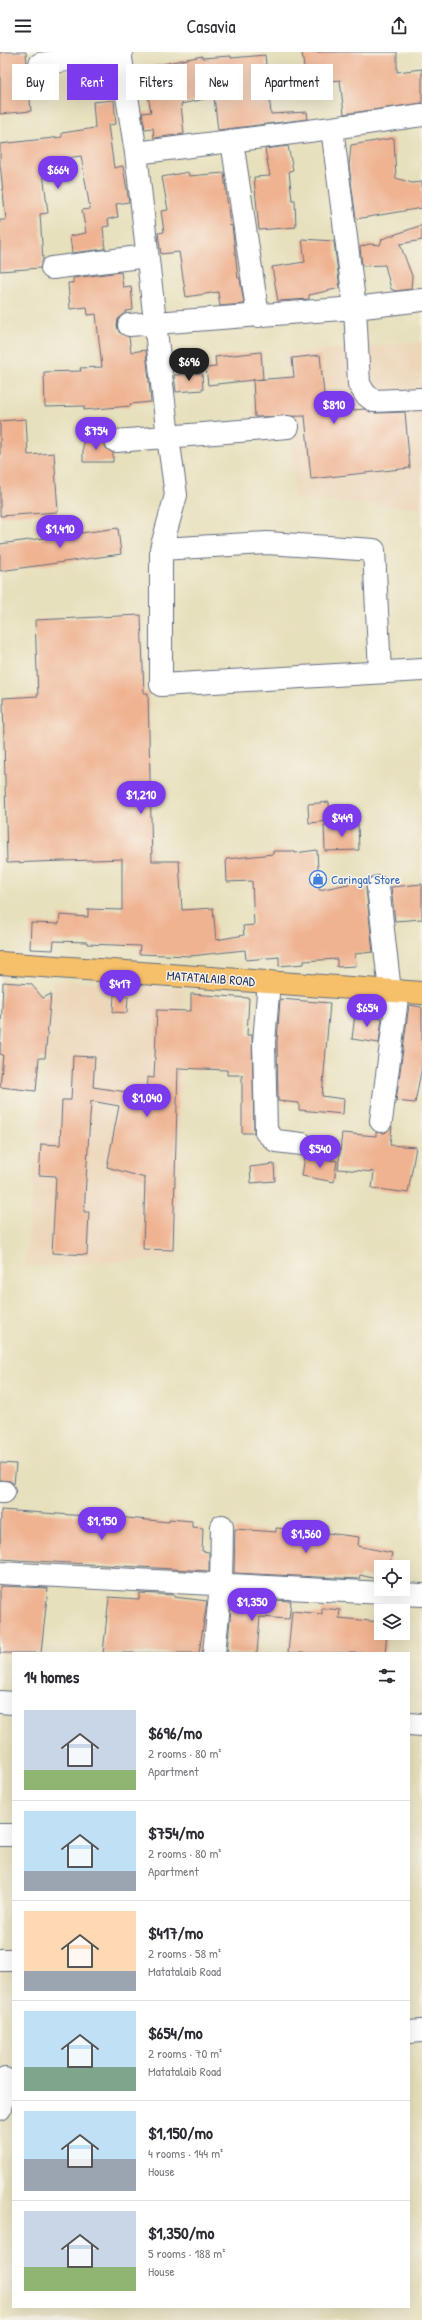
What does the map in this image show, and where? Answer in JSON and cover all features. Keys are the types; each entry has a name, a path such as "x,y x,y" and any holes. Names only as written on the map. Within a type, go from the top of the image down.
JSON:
{"main road":[{"name":"MATATALAIB ROAD","path":"0,963 422,992"}],"street":[{"path":"40,64 121,52 136,153 168,437 176,495 161,549 161,685 422,670"},
{"path":"136,153 422,115"},
{"path":"332,128 355,308 359,384 365,394 374,400 422,399"},
{"path":"232,141 258,316"},
{"path":"52,268 147,256"},
{"path":"130,325 355,308 422,300"},
{"path":"116,441 288,427"},
{"path":"161,549 266,543 374,550 380,672"},
{"path":"378,887 394,991 381,1121"},
{"path":"269,982 264,1042 266,1132 276,1141 302,1144"},
{"path":"214,1652 221,1586 222,1526"},
{"path":"0,1572 221,1586 422,1595"},
{"path":"0,1702 12,1703"},
{"path":"410,1724 422,1725"},
{"path":"0,1835 12,1835"},
{"path":"0,1960 12,1960"},
{"path":"410,2032 422,2031"},
{"path":"0,2110 6,2079"}],"shaded area":[{"path":"422,342 422,508 295,499 284,353"},
{"path":"53,980 184,988 177,1258 25,1267"}],"building":[{"path":"0,52 26,52 27,64 12,64 12,100 30,100 31,111 0,114"},
{"path":"302,52 397,52 397,72 422,69 422,103 344,114 340,80 333,81 333,64 304,64"},
{"path":"265,55 266,64 251,64 251,100 270,100 271,114 307,112 308,119 218,130 214,100 243,100 243,64 195,64 195,100 200,100 181,104 184,134 154,138 153,128 145,129 142,113 151,112 149,100 187,100 187,64 163,64 202,56 202,58 231,56 231,58"},
{"path":"114,100 116,124 108,125 114,168 123,166 129,202 116,204 118,217 108,219 109,226 103,227 105,249 72,253 70,236 86,233 82,210 90,209 81,156 44,161 44,165 42,165 48,213 40,214 43,260 40,268 0,271 0,220 6,220 0,164 0,144 62,137 62,133 95,128 93,102"},
{"path":"394,138 396,178 412,183 422,182 422,208 356,219 349,166 351,145"},
{"path":"288,146 293,170 289,171 292,200 295,200 296,227 259,230 254,177 270,176 265,149"},
{"path":"188,172 189,176 224,173 230,226 232,225 238,278 240,278 244,304 220,306 218,292 186,297 179,252 161,254 158,233 164,232 161,211 168,210 162,177"},
{"path":"422,225 422,240 400,244 412,276 411,289 396,291 391,289 385,265 362,266 360,247 369,244 380,245 382,239"},
{"path":"302,239 334,241 340,288 309,295 309,299 278,301 272,267 305,262"},
{"path":"121,272 123,287 131,286 133,310 126,311 126,313 118,319 117,326 119,332 129,337 131,352 146,350 151,402 130,404 131,406 84,410 84,406 45,407 44,372 81,371 80,368 102,367 96,314 88,315 87,307 70,309 68,283 73,283 73,278"},
{"path":"261,352 263,379 208,385 206,368 216,367 215,357"},
{"path":"320,355 326,413 364,409 375,413 405,412 410,468 311,479 305,416 255,417 253,380 294,377 292,358"},
{"path":"202,373 203,390 176,392 174,375"},
{"path":"26,419 28,455 54,453 58,512 0,516 0,421"},
{"path":"83,439 104,439 106,448 113,453 113,462 83,462"},
{"path":"118,528 121,554 0,571 0,544"},
{"path":"141,615 144,693 148,693 152,861 179,861 182,910 213,908 216,940 244,935 243,926 254,925 252,881 227,882 226,859 273,854 273,851 294,851 295,853 317,850 319,890 368,880 366,888 373,952 355,954 356,966 337,967 337,959 304,961 304,964 279,966 279,957 246,960 245,950 191,956 139,954 140,946 54,941 53,950 30,949 31,923 59,924 60,915 88,917 88,909 122,910 122,859 7,863 3,698 38,696 35,620"},
{"path":"329,802 330,821 309,823 308,804"},
{"path":"358,824 359,850 325,851 324,825"},
{"path":"422,884 422,919 395,921 391,887"},
{"path":"3,982 31,984 43,998 51,994 45,1058 39,1058 36,1091 0,1087 3,1055 0,1054"},
{"path":"191,994 249,998 247,1035 252,1035 254,1133 242,1133 242,1075 227,1075 227,1070 178,1068 173,1250 143,1249 145,1178 107,1167 119,1106 91,1101 84,1212 89,1212 87,1255 52,1253 56,1176 39,1175 41,1144 60,1145 62,1100 71,1100 73,1056 95,1057 93,1087 147,1095 148,1077 154,1078 157,1010 191,1011"},
{"path":"114,995 128,996 127,1013 113,1012"},
{"path":"280,999 330,1003 322,1096 344,1099 343,1114 299,1110 299,1103 278,1101 277,1042"},
{"path":"409,1005 422,1007 422,1066 415,1103 396,1101"},
{"path":"355,1014 382,1018 379,1043 352,1039"},
{"path":"392,1126 390,1145 416,1147 408,1193 372,1188 374,1172 338,1169 342,1133 376,1136 376,1132 385,1133"},
{"path":"305,1156 337,1161 334,1182 302,1176"},
{"path":"274,1164 275,1181 251,1183 250,1167"},
{"path":"0,1463 16,1464 14,1484 10,1481 0,1480"},
{"path":"1,1510 86,1516 86,1514 169,1522 169,1519 192,1521 192,1527 203,1528 202,1551 209,1552 209,1571 0,1559"},
{"path":"327,1526 327,1533 359,1537 358,1546 392,1553 390,1560 374,1560 374,1578 360,1575 359,1579 234,1573 235,1529 276,1532 276,1528 308,1530 308,1527"},
{"path":"0,1586 48,1588 41,1652 0,1653"},
{"path":"140,1593 174,1595 174,1597 207,1601 199,1652 103,1652 109,1597 139,1599"},
{"path":"232,1598 291,1601 289,1619 260,1617 257,1652 227,1652"},
{"path":"322,1608 340,1610 339,1618 374,1621 374,1640 386,1640 385,1652 288,1652 292,1611 322,1614"}],"place":[{"name":"Caringal Store","path":"318,879"}]}
